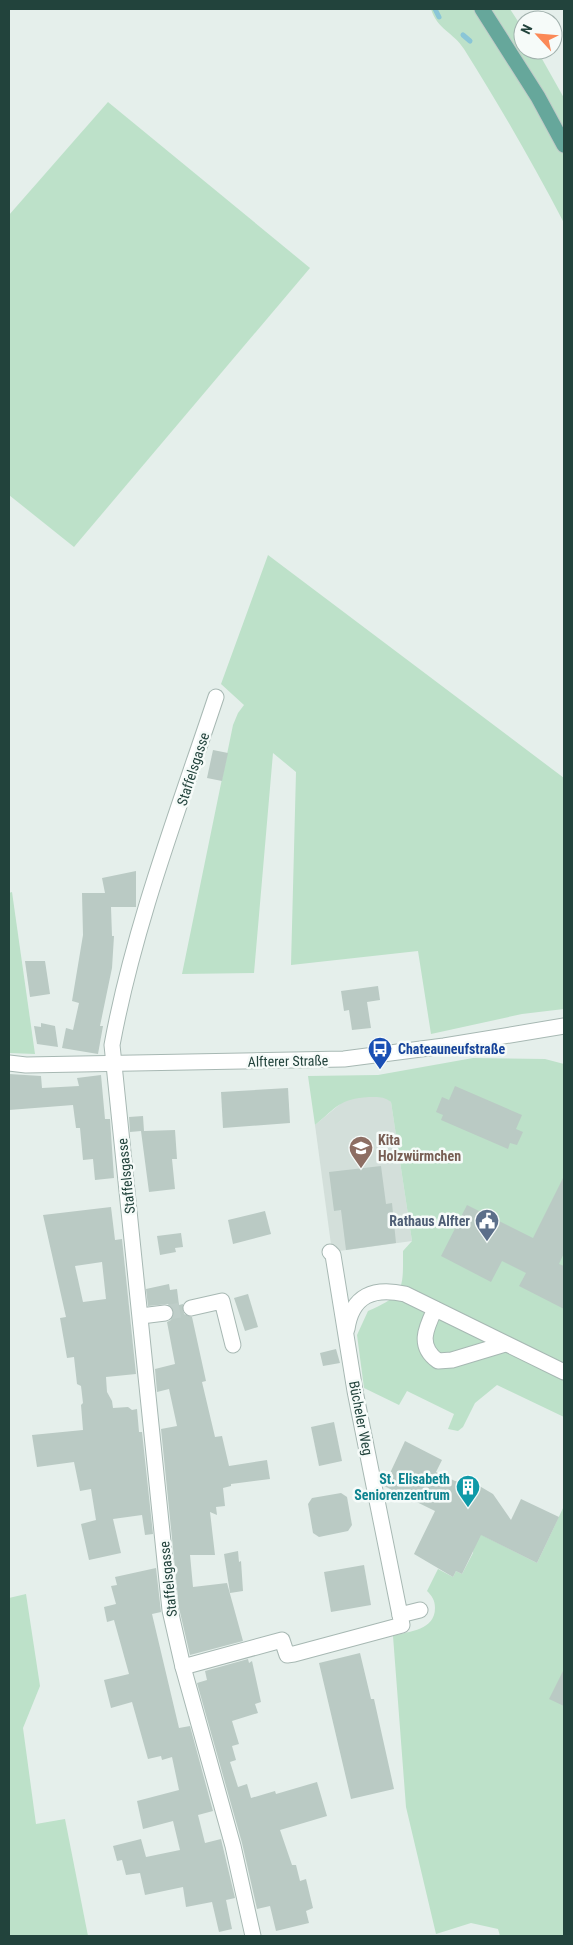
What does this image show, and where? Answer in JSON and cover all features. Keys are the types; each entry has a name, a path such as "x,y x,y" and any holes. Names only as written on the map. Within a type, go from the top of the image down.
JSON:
{"main road":[{"path":"482,9 538,97 564,145"}],"street":[{"name":"Staffelsgasse","path":"216,698 162,860 128,974 112,1045 116,1063 170,1610 183,1668 233,1846 253,1936"},
{"name":"Alfterer Straße","path":"9,1063 26,1065 344,1059 444,1046 564,1026"},
{"name":"Bücheler Weg","path":"330,1252 333,1255 355,1391 400,1615"},
{"path":"346,1333 349,1316 355,1305 369,1294 380,1291 405,1294 564,1372"},
{"path":"191,1308 222,1301 233,1345"},
{"path":"435,1309 424,1336 427,1350 438,1361 452,1360 505,1344"},
{"path":"141,1316 165,1313"},
{"path":"183,1668 282,1640 288,1655 402,1625 400,1615 420,1610"}],"shaded area":[{"name":"Kita Holzwürmchen","path":"361,1096 384,1096 391,1102 412,1241 332,1252 315,1125 345,1100"}],"green space":[{"path":"431,9 510,9 513,14 513,60 543,60 564,98 564,223 516,135 464,49 441,26"},
{"path":"108,102 310,268 74,547 9,495 9,215"},
{"path":"268,555 564,778 564,1009 522,1014 431,1034 418,951 291,965 296,772 273,753 254,973 182,974 233,725 244,705 221,684"},
{"path":"12,892 35,1054 9,1053 9,893"},
{"path":"473,1058 545,1059 564,1064 564,1417 497,1385 475,1403 463,1427 458,1431 448,1429 454,1414 407,1391 399,1405 364,1388 357,1335 368,1311 389,1300 399,1289 403,1274 403,1251 412,1241 391,1102 378,1097 351,1100 339,1105 315,1125 308,1076 378,1075"},
{"path":"564,1506 564,1936 500,1936 498,1929 471,1923 436,1934 406,1807 393,1636 414,1631 431,1621 435,1605 433,1598 427,1591 438,1569 453,1577 456,1571 462,1574 473,1553 474,1531 537,1563"},
{"path":"26,1594 40,1686 23,1728 36,1824 65,1819 88,1936 9,1936 9,1598"}],"building":[{"path":"213,750 228,753 222,781 207,778"},
{"path":"136,871 136,907 111,907 112,936 114,936 112,968 100,1026 103,1026 98,1054 62,1048 66,1028 73,1030 79,1003 72,1001 83,935 82,893 105,893 102,878"},
{"path":"25,961 45,961 50,994 30,997"},
{"path":"378,986 380,1000 367,1002 371,1028 352,1030 349,1010 344,1011 341,991"},
{"path":"41,1023 55,1026 58,1047 37,1044 34,1026 41,1027"},
{"path":"9,1074 41,1076 42,1088 79,1086 77,1078 101,1075 105,1119 110,1119 114,1178 95,1180 93,1159 83,1160 80,1128 76,1128 73,1105 9,1110"},
{"path":"455,1086 522,1115 516,1129 523,1132 517,1145 510,1143 508,1149 441,1120 443,1115 436,1112 442,1097 449,1100"},
{"path":"288,1088 290,1123 223,1128 221,1092"},
{"path":"143,1116 144,1131 175,1130 177,1159 172,1159 175,1189 149,1192 141,1131 130,1132 129,1117"},
{"path":"381,1166 386,1204 392,1203 396,1243 346,1250 341,1210 334,1211 329,1172"},
{"name":"Rathaus Alfter","path":"564,1176 564,1253 559,1264 564,1266 564,1309 519,1286 526,1273 502,1261 491,1282 441,1256 467,1205 533,1238"},
{"path":"111,1207 115,1240 122,1239 136,1374 106,1377 107,1392 112,1401 113,1408 128,1407 132,1410 137,1409 139,1432 142,1432 153,1534 145,1535 142,1515 113,1519 121,1553 89,1560 81,1524 96,1520 91,1489 80,1491 74,1462 37,1467 32,1435 83,1430 81,1386 77,1384 74,1357 67,1358 60,1318 66,1317 43,1215","holes":["102,1262 106,1299 83,1302 75,1266"]},
{"path":"265,1211 271,1234 233,1244 228,1220"},
{"path":"181,1233 183,1247 175,1248 176,1252 160,1255 157,1236"},
{"path":"169,1284 170,1290 177,1289 179,1305 183,1304 184,1314 192,1317 206,1381 202,1382 215,1437 222,1436 229,1466 267,1460 270,1479 231,1484 231,1486 223,1488 225,1506 216,1507 217,1515 210,1512 215,1555 190,1555 193,1587 227,1583 243,1641 190,1655 179,1608 161,1429 177,1426 169,1389 157,1392 155,1369 175,1364 167,1322 171,1320 174,1312 168,1304 148,1306 146,1289"},
{"path":"248,1294 258,1327 245,1331 234,1298"},
{"path":"336,1349 340,1363 323,1366 320,1353"},
{"path":"334,1422 342,1461 319,1466 311,1427"},
{"name":"St. Elisabeth Seniorenzentrum","path":"405,1441 442,1460 436,1472 455,1481 476,1484 493,1494 511,1520 521,1499 559,1517 537,1563 481,1535 462,1574 456,1571 453,1577 414,1554 435,1511 384,1486"},
{"path":"341,1493 347,1497 352,1525 348,1531 319,1537 313,1533 308,1504 312,1498"},
{"path":"238,1551 239,1562 241,1561 243,1591 230,1593 224,1554"},
{"path":"364,1565 371,1605 331,1612 324,1572"},
{"path":"156,1568 161,1612 152,1614 179,1728 190,1726 213,1811 198,1815 205,1843 221,1839 235,1898 226,1900 232,1929 219,1932 212,1902 186,1907 183,1887 145,1895 140,1873 126,1875 122,1860 117,1861 113,1846 141,1839 146,1857 180,1850 173,1821 143,1829 137,1801 179,1790 172,1757 162,1760 161,1756 148,1759 132,1702 111,1708 104,1680 129,1674 114,1620 107,1622 104,1607 116,1604 111,1586 117,1585 115,1577"},
{"path":"360,1653 371,1699 374,1699 394,1789 351,1799 319,1663"},
{"path":"248,1659 249,1663 252,1661 261,1702 255,1704 258,1713 232,1721 239,1744 232,1746 236,1760 230,1762 238,1787 247,1784 251,1798 275,1791 276,1794 317,1782 327,1816 280,1830 292,1865 296,1865 300,1881 306,1879 313,1908 306,1911 309,1923 276,1931 270,1906 257,1909 242,1843 197,1683 207,1680 205,1671"},
{"path":"564,1669 564,1706 549,1699"}],"waterway":[{"path":"435,9 439,17"},
{"path":"463,35 470,41"}],"tunnel":[{"path":"165,1313 191,1308"}],"place":[{"name":"Chateauneufstraße","path":"380,1070"},
{"name":"Kita Holzwürmchen","path":"361,1169"},
{"name":"Rathaus Alfter","path":"487,1242"},
{"name":"St. Elisabeth Seniorenzentrum","path":"468,1508"}]}
